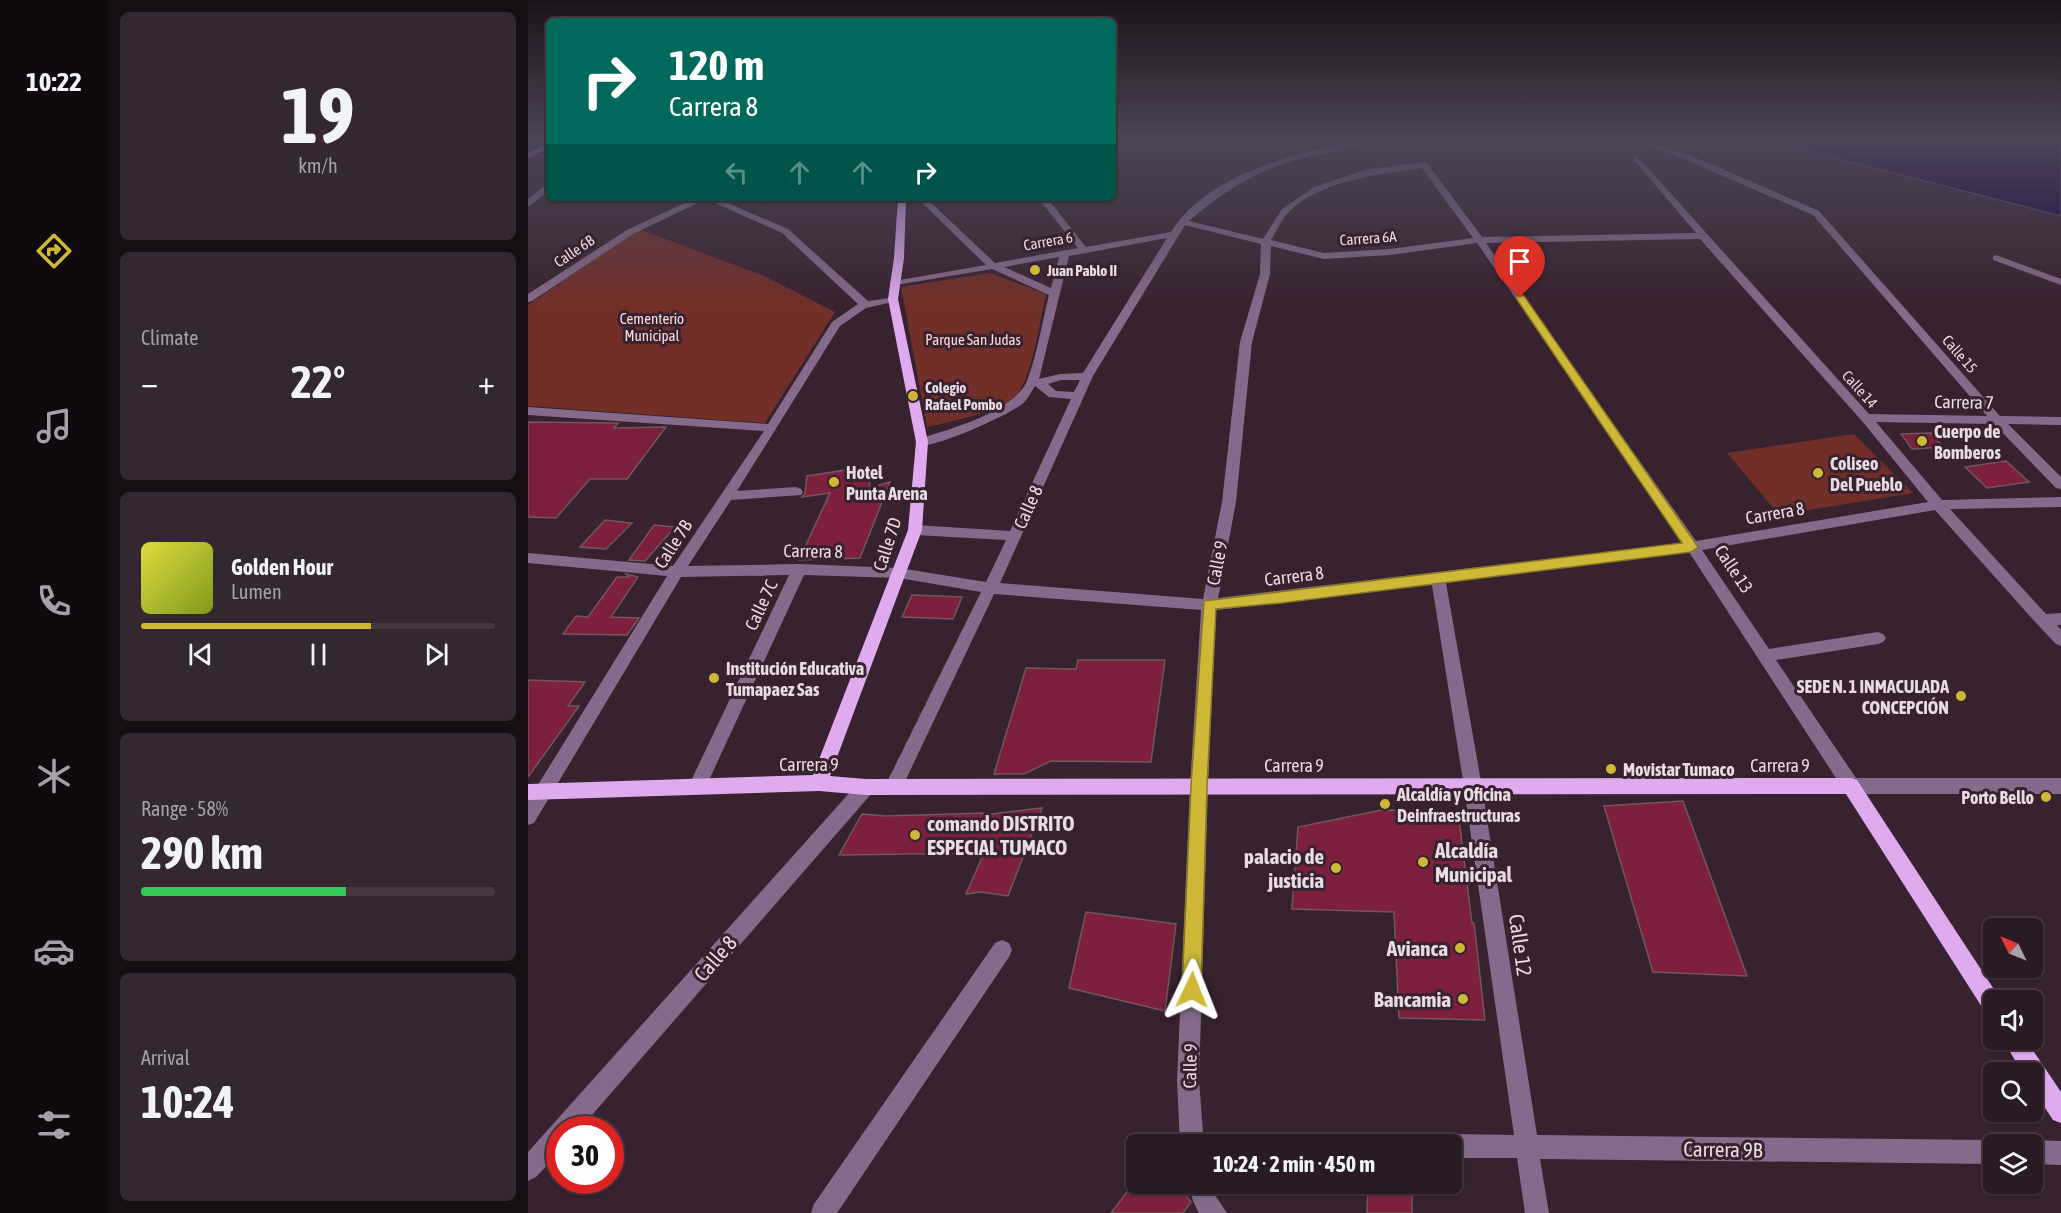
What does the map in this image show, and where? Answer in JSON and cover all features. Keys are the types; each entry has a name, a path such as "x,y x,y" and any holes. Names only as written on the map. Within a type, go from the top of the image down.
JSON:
{"main road":[{"name":"Calle 7D","path":"819,783 915,530 922,442 893,299 899,258 902,201"},
{"name":"Carrera 9","path":"536,791 819,783 866,787 1851,786"},
{"name":"Calle 13","path":"1851,786 1983,991"},
{"path":"2021,1050 2061,1112"}],"street":[{"path":"1178,228 1211,198"},
{"name":"Calle 13","path":"1266,241 1285,211 1304,198"},
{"name":"Calle 13","path":"1449,198 1481,240 1691,547 1851,786"},
{"name":"Calle 14","path":"1671,198 1866,418 1938,505 2061,640"},
{"name":"Calle 15","path":"1784,198 1816,213 1841,238 1996,420 2061,485"},
{"name":"Calle 6B","path":"528,300 630,232 696,201"},
{"path":"716,201 785,231 864,303 893,299"},
{"path":"924,201 993,266 1055,294"},
{"path":"1044,201 1084,250"},
{"name":"Carrera 6A","path":"1178,228 1266,241 1324,255 1390,252 1481,240 1703,236"},
{"name":"Carrera 6","path":"894,284 1084,250 1178,228"},
{"name":"Calle 8","path":"894,786 1016,536 1087,376 1178,228"},
{"name":"Calle 9","path":"1191,1134 1188,1080 1199,786 1209,605 1229,501 1246,342 1265,274 1266,241"},
{"path":"922,442 971,426 1019,401 1036,383 1065,253"},
{"path":"1996,258 2061,282"},
{"name":"Calle 7B","path":"528,818 536,791 772,428 836,324 845,315 864,303"},
{"path":"1036,383 1060,377 1087,376"},
{"path":"1036,383 1053,394 1078,396"},
{"path":"528,411 772,428"},
{"name":"Carrera 7","path":"1866,418 2061,421"},
{"path":"727,496 796,492"},
{"name":"Carrera 8","path":"528,558 677,572 799,569 898,573 991,588 1209,605 1691,547 1938,505 2061,502"},
{"path":"915,530 1016,536"},
{"name":"Calle 7C","path":"697,787 799,569"},
{"name":"Calle 12","path":"1438,579 1473,786 1537,1213"},
{"path":"2042,620 2061,619"},
{"path":"1765,656 1878,638"},
{"name":"Carrera 9","path":"1851,786 2061,786"},
{"name":"Calle 8","path":"575,1116 866,787"},
{"path":"823,1213 1002,950"},
{"name":"Carrera 9B","path":"1462,1146 1983,1152"},
{"path":"528,1169 546,1149"},
{"path":"2043,1152 2061,1153"}],"green space":[{"name":"Cementerio Municipal","path":"639,229 764,276 835,312 765,423 528,406 528,305"},
{"name":"Parque San Judas","path":"990,273 1046,294 1026,378 1014,399 998,408 927,427 901,287"},
{"name":"Coliseo Del Pueblo","path":"1854,434 1913,493 1779,515 1727,453"}],"shaded area":[{"path":"1989,198 2061,198 2061,216"}],"building":[{"path":"528,422 618,423 614,428 666,427 627,479 590,479 556,518 528,517"},
{"name":"Cuerpo de Bomberos","path":"1931,433 1943,447 1912,449 1901,434"},
{"path":"2006,461 2029,482 1987,488 1965,467"},
{"path":"872,466 869,488 890,482 860,558 799,560 830,493 802,497 805,493 807,476"},
{"path":"605,520 632,523 606,549 580,547"},
{"path":"654,525 675,527 645,561 629,560"},
{"path":"626,574 638,577 611,617 639,618 627,635 563,634 576,616 588,617 617,577 629,577"},
{"path":"912,595 962,597 953,619 902,617"},
{"path":"1078,660 1165,660 1151,762 1051,761 1024,774 994,774 1026,668 1076,669"},
{"path":"528,680 585,682 568,706 579,706 528,777"},
{"path":"1683,801 1747,976 1653,972 1604,806"},
{"path":"1042,808 1008,896 981,892 966,894 984,853 839,855 862,814 885,816 984,813 983,815"},
{"path":"1382,810 1458,811 1485,1020 1399,1018 1394,912 1292,909 1298,827"},
{"path":"1086,912 1176,924 1165,1011 1069,988"},
{"path":"1126,1193 1184,1194 1191,1202 1183,1213 1111,1213"},
{"path":"1368,1194 1412,1194 1412,1213 1367,1213"}],"place":[{"name":"Juan Pablo II","path":"1035,270"},
{"name":"Colegio Rafael Pombo","path":"913,396"},
{"name":"Cuerpo de Bomberos","path":"1922,441"},
{"name":"Coliseo Del Pueblo","path":"1818,473"},
{"name":"Hotel Punta Arena","path":"834,482"},
{"name":"Institución Educativa Tumapaez Sas","path":"714,678"},
{"name":"SEDE N. 1 INMACULADA CONCEPCIÓN","path":"1961,696"},
{"name":"Movistar Tumaco","path":"1611,769"},
{"name":"Porto Bello","path":"2046,797"},
{"name":"Alcaldía y Oficina Deinfraestructuras","path":"1385,804"},
{"name":"comando DISTRITO ESPECIAL TUMACO","path":"915,835"},
{"name":"Alcaldía Municipal","path":"1423,862"},
{"name":"palacio de justicia","path":"1336,868"},
{"name":"Avianca","path":"1460,948"},
{"name":"Bancamia","path":"1463,999"}],"route":[{"path":"1192,990 1199,786 1209,605 1691,547 1520,298"}]}
